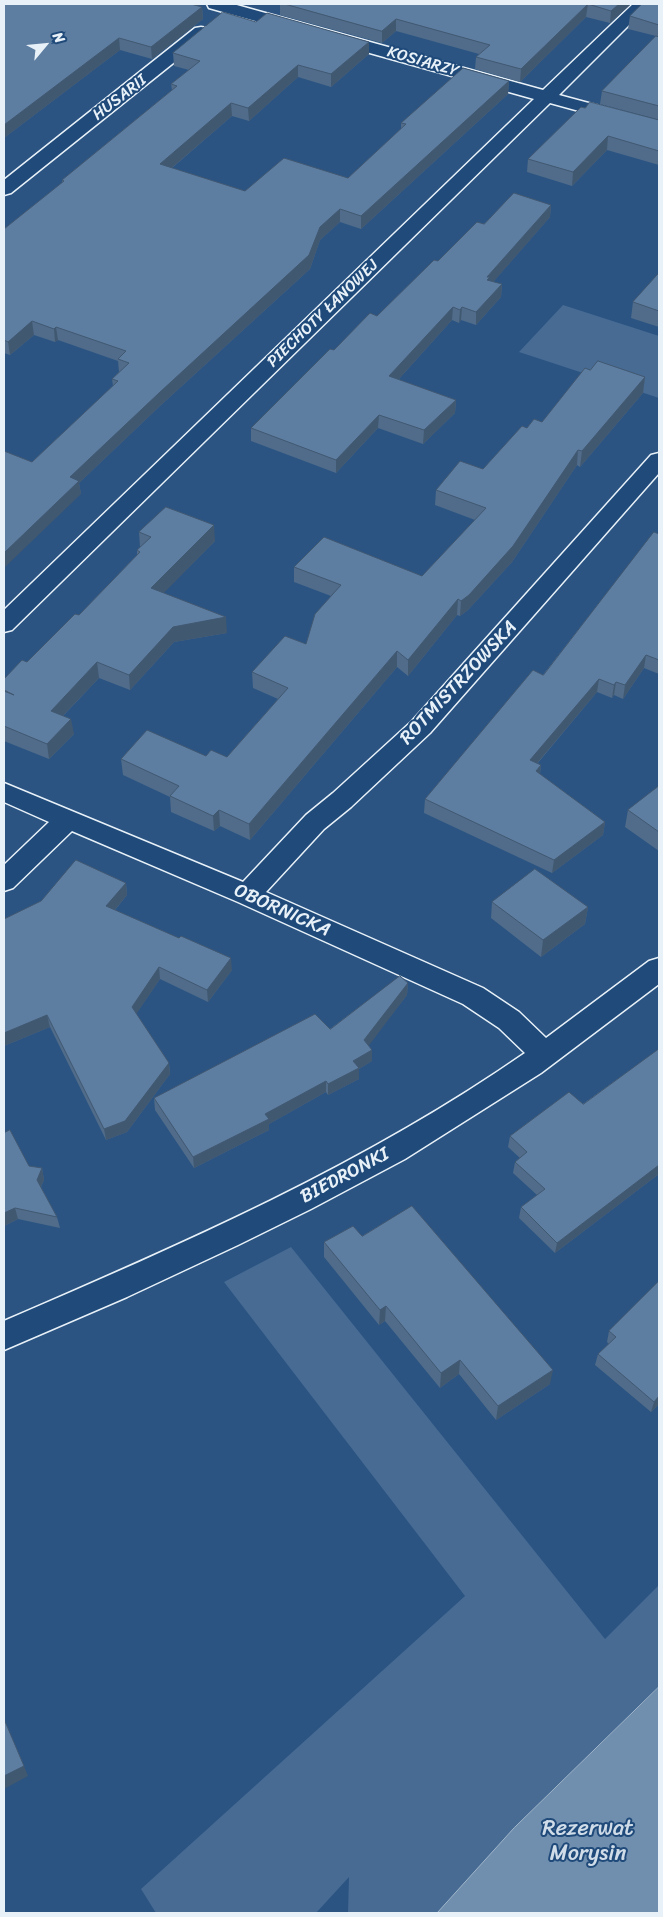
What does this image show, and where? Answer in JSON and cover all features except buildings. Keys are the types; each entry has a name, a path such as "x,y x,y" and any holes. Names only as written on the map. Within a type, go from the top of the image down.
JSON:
{"street":[{"name":"PIECHOTY ŁANOWEJ","path":"4,624 642,4"},
{"name":"KOSIARZY","path":"227,5 659,128"},
{"name":"HUSARII","path":"4,189 154,71 227,5"},
{"name":"ROTMISTRZOWSKA","path":"248,895 315,822 342,800 421,727 659,460"},
{"name":"OBORNICKA","path":"4,792 248,895 473,996 509,1020 544,1054"},
{"path":"4,882 68,819"},
{"name":"BIEDRONKI","path":"4,1336 155,1270 301,1200 403,1144 482,1096 544,1054 624,997 659,969"}],"green space":[{"path":"563,305 659,336 659,398 519,352"},
{"path":"291,1247 605,1639 659,1585 659,1913 348,1913 349,1877 316,1913 156,1913 141,1889 465,1596 224,1282"}],"shaded area":[{"name":"Rezerwat Morysin","path":"659,1687 659,1913 437,1913 514,1828"}]}
